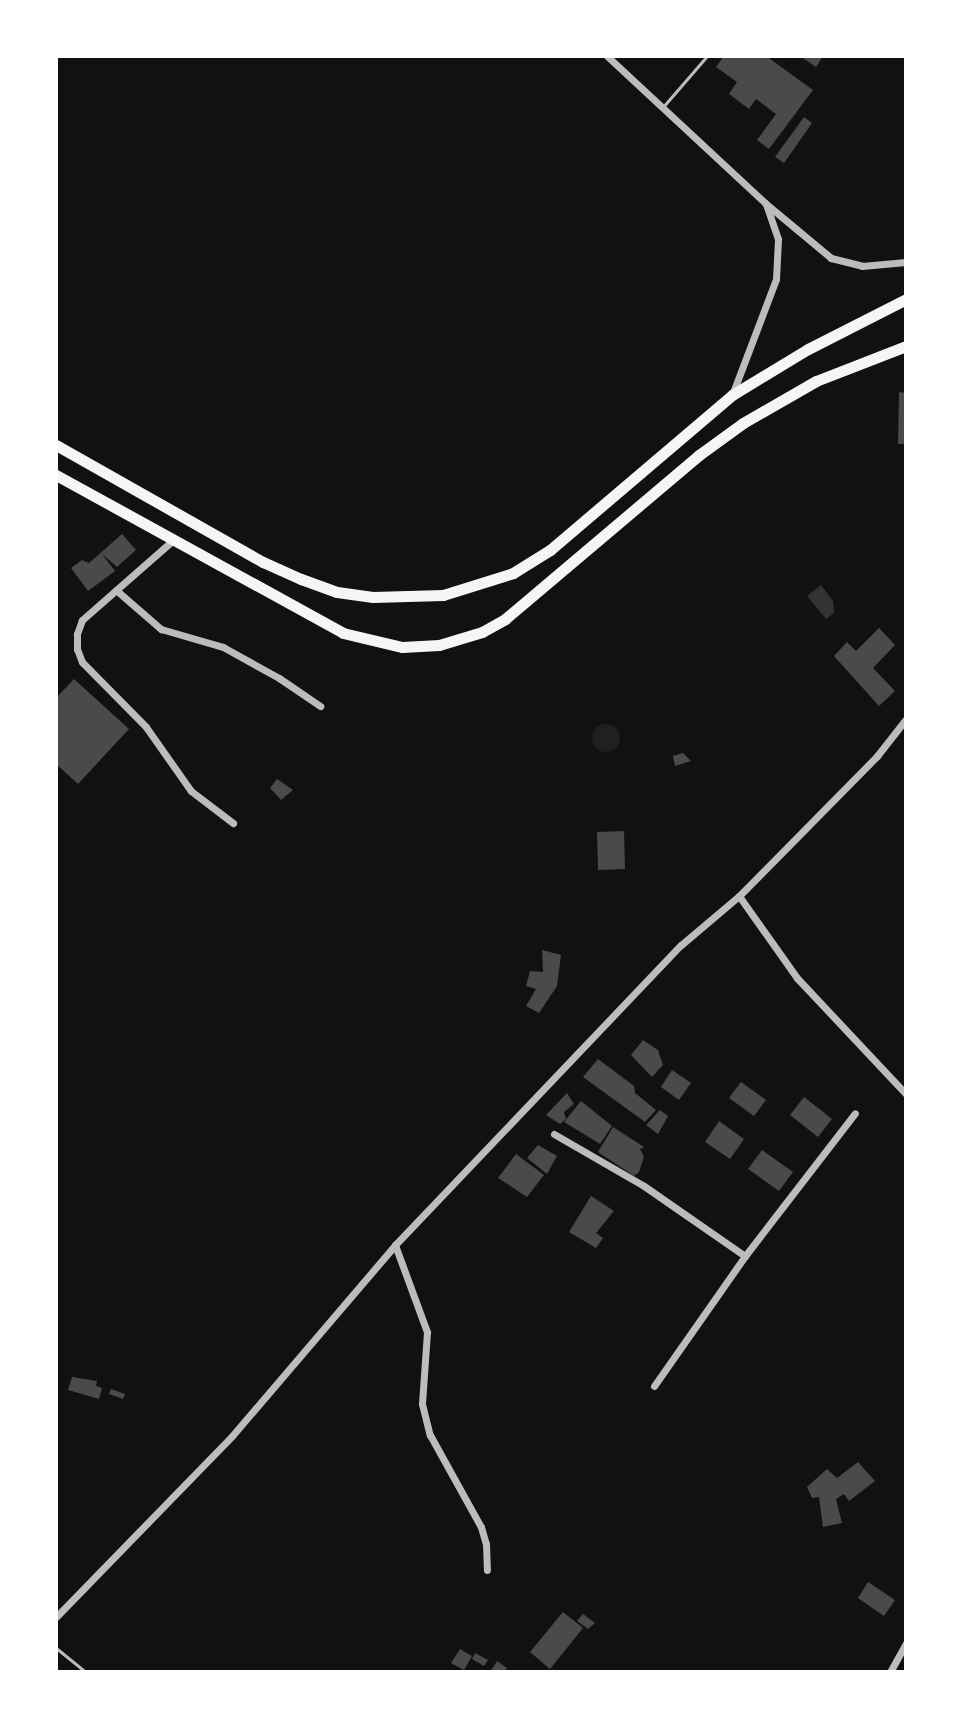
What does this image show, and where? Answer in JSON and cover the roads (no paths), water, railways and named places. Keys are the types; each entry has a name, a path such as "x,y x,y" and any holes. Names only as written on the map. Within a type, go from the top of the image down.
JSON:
{"highway":[{"path":"56,445 282,571 337,592 406,599 443,595 513,573 550,550 732,395 808,349 906,299"},
{"path":"56,475 343,633 402,647 459,640 505,619 699,455 743,423 816,381 906,346"}],"street":[{"path":"607,56 616,60 662,108 765,203 831,258 862,266 906,262"},
{"path":"732,395 776,279 778,239 765,203"},
{"path":"172,541 82,620 77,634 82,662 146,727 191,791 233,823"},
{"path":"116,590 161,629 223,647 279,678 320,706"},
{"path":"56,1617 232,1436 395,1245 681,945 739,896 877,756 906,719"},
{"path":"739,896 797,978 906,1094"},
{"path":"654,1386 745,1256 855,1113"},
{"path":"554,1134 644,1186 745,1256"},
{"path":"395,1245 427,1332 422,1404 430,1435 481,1527 486,1544 487,1570"},
{"path":"890,1672 906,1643"}],"lane":[{"path":"662,108 707,56"},
{"path":"56,1648 86,1672"}]}
